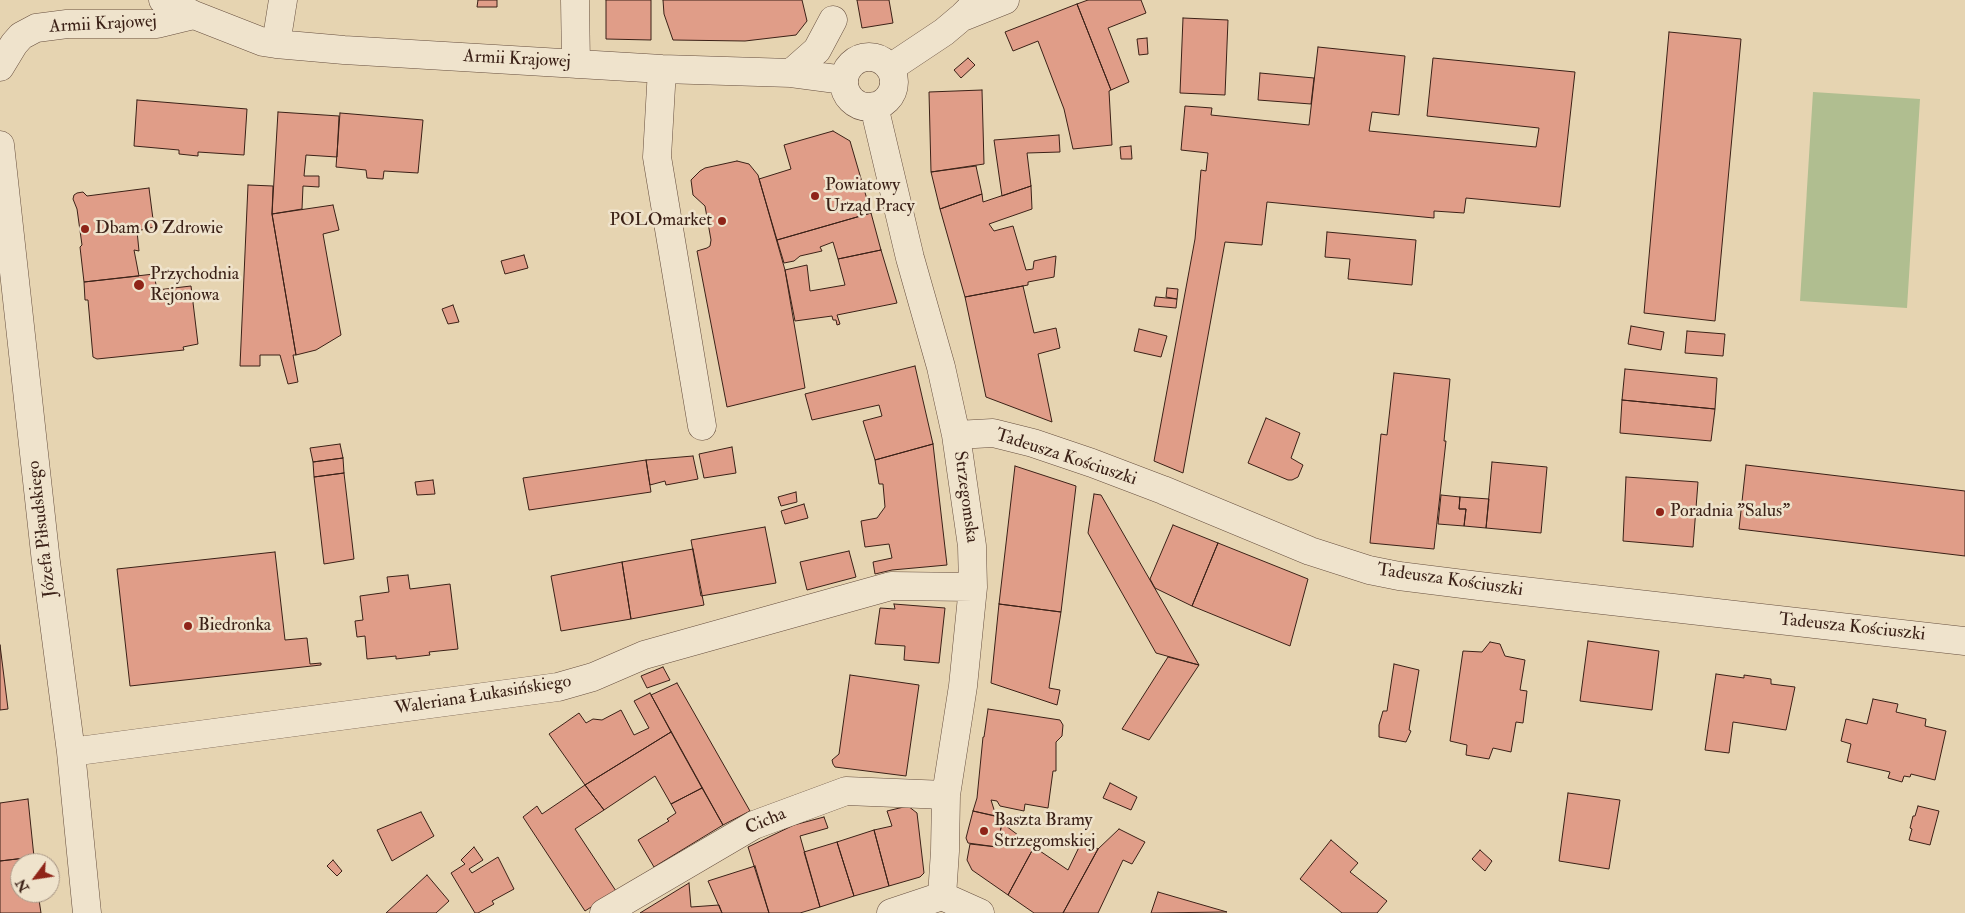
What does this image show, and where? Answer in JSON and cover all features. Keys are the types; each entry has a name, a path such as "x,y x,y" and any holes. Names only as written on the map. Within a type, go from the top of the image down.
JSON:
{"street":[{"name":"Armii Krajowej","path":"163,0 194,15 263,42 276,44 662,70 791,73 850,70"},
{"path":"276,44 283,0"},
{"path":"575,0 576,64"},
{"path":"890,68 933,40 971,8 1005,0"},
{"path":"831,10 850,70 850,97 865,106 874,106 883,103 890,96 894,87 894,77 884,61 875,57 864,57 850,70"},
{"path":"791,73 817,50 831,10"},
{"name":"Armii Krajowej","path":"0,67 21,36 36,28 67,24 158,24 194,15"},
{"path":"0,62 0,67"},
{"path":"662,70 658,157 702,426"},
{"name":"Strzegomska","path":"874,106 910,258 941,367 956,435 972,546 973,586 963,686 946,795 942,896"},
{"name":"Józefa Piłsudskiego","path":"0,145 46,562 71,752 88,913"},
{"name":"Tadeusza Kościuszki","path":"956,435 993,433 1032,443 1110,470 1318,554 1376,571 1479,586 1965,641"},
{"name":"Waleriana Łukasińskiego","path":"71,752 558,687 593,677 644,655 891,586 973,586"},
{"name":"Cicha","path":"604,913 754,825 846,791 946,795"},
{"path":"891,913 942,896 980,913"}],"green space":[{"path":"1813,92 1920,99 1907,308 1800,301"}],"building":[{"path":"478,0 497,0 497,7 477,7"},
{"path":"606,0 651,0 651,40 606,39"},
{"path":"663,0 802,0 807,21 796,35 745,41 673,40 664,14"},
{"path":"857,0 889,0 893,23 862,28"},
{"path":"1088,0 1141,0 1146,13 1108,28 1129,82 1111,90 1077,4"},
{"path":"1077,4 1111,90 1109,91 1112,145 1073,149 1064,109 1038,41 1013,51 1005,32"},
{"path":"1183,18 1228,20 1225,95 1180,93"},
{"path":"1669,32 1741,39 1715,321 1644,313"},
{"path":"1147,38 1148,54 1139,55 1137,39"},
{"path":"1318,47 1405,56 1399,115 1372,112 1369,131 1536,147 1539,128 1427,116 1433,58 1575,72 1560,207 1466,198 1464,213 1434,211 1434,218 1267,202 1262,245 1225,242 1183,473 1154,461 1195,239 1201,170 1206,171 1208,153 1181,150 1185,106 1212,108 1211,115 1309,125"},
{"path":"968,58 975,65 961,78 954,70"},
{"path":"1260,73 1314,78 1311,104 1258,100"},
{"path":"982,90 984,164 931,172 929,92"},
{"path":"137,100 247,109 244,155 198,152 198,156 179,154 179,150 134,146"},
{"path":"278,112 339,116 337,157 306,155 304,176 319,176 319,187 303,186 302,209 272,214"},
{"path":"340,113 423,120 418,173 384,171 383,179 367,178 366,170 336,167"},
{"name":"Powiatowy Urząd Pracy","path":"833,131 850,141 871,213 777,240 759,179 791,169 784,145"},
{"path":"1059,135 1060,152 1027,153 1031,186 1002,196 994,140"},
{"path":"1131,146 1132,159 1121,159 1120,147"},
{"path":"737,161 749,164 758,175 785,270 805,388 727,407 697,251 710,246 711,240 705,206 693,195 691,180 705,168"},
{"path":"976,166 982,194 940,209 931,172"},
{"path":"248,185 273,186 272,214 296,355 293,355 298,382 288,384 280,355 260,355 260,366 240,366"},
{"path":"1031,186 1032,209 989,224 994,231 1013,226 1026,270 1033,269 1034,261 1056,256 1054,277 1028,282 1028,285 965,297 940,209 982,194 983,202"},
{"path":"149,188 154,227 137,231 139,251 134,250 139,276 84,282 80,247 82,245 77,209 73,199 74,195 83,192 87,196"},
{"path":"333,205 339,230 323,234 341,335 316,350 296,355 272,214"},
{"path":"871,213 881,250 838,259 833,242 820,247 822,251 800,256 794,261 784,263 777,240"},
{"path":"1327,232 1416,240 1412,285 1348,279 1350,259 1325,257"},
{"path":"881,250 897,303 837,315 840,324 837,325 836,320 833,320 832,316 795,321 785,270 807,265 810,291 845,285 838,259"},
{"path":"524,255 528,268 505,274 501,261"},
{"path":"154,274 157,290 191,286 198,344 183,347 184,350 97,359 93,357 88,300 85,300 84,282"},
{"path":"1023,286 1034,333 1056,328 1060,348 1038,354 1052,422 986,397 965,297"},
{"path":"1167,288 1178,289 1177,299 1166,297"},
{"path":"1156,297 1177,299 1176,308 1154,306"},
{"path":"453,305 459,322 448,324 442,309"},
{"path":"1631,326 1664,332 1661,350 1628,344"},
{"path":"1139,329 1167,336 1161,357 1134,351"},
{"path":"1687,331 1725,334 1723,356 1685,353"},
{"path":"915,366 933,444 875,460 863,421 882,416 879,405 812,420 805,394"},
{"path":"1625,369 1717,378 1715,409 1622,400"},
{"path":"1394,373 1450,379 1444,441 1446,441 1434,549 1370,543 1381,434 1387,435"},
{"path":"1622,400 1715,409 1711,441 1620,433"},
{"path":"1266,418 1300,433 1291,458 1303,465 1298,477 1292,480 1248,463"},
{"path":"340,444 343,458 313,462 310,448"},
{"path":"933,444 947,565 892,570 875,574 873,562 892,558 889,544 865,547 861,521 877,518 885,507 883,484 879,484 875,460"},
{"path":"732,447 736,473 704,478 699,454"},
{"path":"693,456 698,479 666,485 665,481 650,485 646,460"},
{"path":"343,458 344,473 314,477 313,462"},
{"path":"646,460 651,492 529,510 523,478"},
{"path":"1492,462 1547,467 1541,533 1486,528"},
{"path":"1746,465 1965,491 1965,556 1739,529"},
{"path":"1015,466 1076,486 1061,612 999,604"},
{"path":"344,473 354,559 324,564 314,477"},
{"name":"Poradnia \"Salus\"","path":"1626,477 1698,482 1693,547 1623,541"},
{"path":"433,480 435,494 417,495 415,482"},
{"path":"796,492 797,502 781,506 778,497"},
{"path":"1094,494 1101,495 1199,665 1156,653 1088,533"},
{"path":"1441,495 1460,497 1459,509 1466,509 1464,526 1438,524"},
{"path":"1460,497 1489,499 1486,528 1464,526 1466,509 1459,509"},
{"path":"804,504 808,518 785,524 781,511"},
{"path":"1173,525 1218,543 1192,606 1155,588 1150,579"},
{"path":"765,527 776,583 701,596 691,540"},
{"path":"1218,543 1308,579 1290,646 1192,606"},
{"path":"693,549 704,605 631,619 622,562"},
{"path":"849,551 856,577 807,590 800,562"},
{"path":"275,552 285,640 307,638 310,664 321,663 321,665 130,686 117,569"},
{"path":"622,562 631,619 561,631 551,576"},
{"path":"408,575 410,589 450,584 458,649 429,652 430,655 396,659 396,656 367,659 365,636 357,637 355,621 363,620 360,596 389,592 387,577"},
{"path":"894,604 945,608 939,663 904,660 905,646 875,644 880,608 895,609"},
{"path":"999,604 1061,612 1049,688 1060,690 1057,705 991,683"},
{"path":"1588,641 1659,651 1652,710 1580,701"},
{"path":"1490,642 1500,644 1505,656 1525,660 1520,690 1527,691 1523,723 1516,722 1511,752 1493,748 1489,759 1466,755 1467,745 1450,741 1463,651 1482,652"},
{"path":"0,645 8,709 0,710"},
{"path":"1168,657 1199,665 1149,740 1122,729"},
{"path":"1394,664 1419,670 1409,730 1411,731 1406,742 1379,737 1379,725 1383,711 1387,711"},
{"path":"663,667 670,680 647,688 641,676"},
{"path":"1716,674 1744,678 1744,675 1771,679 1771,684 1795,687 1786,730 1733,722 1729,753 1705,750"},
{"path":"850,675 919,685 906,776 835,767 833,764 832,760 839,754"},
{"path":"677,683 750,811 723,825 651,695"},
{"path":"650,693 671,732 585,785 549,734 579,713 586,723 593,719 602,720 621,710 634,735 649,728 634,701"},
{"path":"1873,699 1898,704 1896,712 1926,719 1925,726 1946,731 1935,780 1911,774 1910,777 1904,776 1902,782 1888,778 1890,772 1847,762 1851,744 1841,741 1846,719 1867,724"},
{"path":"988,709 1060,720 1063,725 1062,736 1056,742 1056,771 1053,771 1048,808 1025,804 1024,811 1000,806 997,801 991,800 996,816 973,811 977,798 983,737"},
{"path":"671,732 702,788 671,804 655,776 604,810 585,785"},
{"path":"1110,783 1137,797 1131,810 1103,798"},
{"path":"585,785 604,810 575,829 616,891 585,911 523,817 537,806 542,814"},
{"path":"702,788 723,825 654,867 638,840 669,821 667,819 676,813 671,804"},
{"path":"1568,793 1620,800 1609,869 1559,861"},
{"path":"28,799 34,853 10,853 10,860 0,861 0,803"},
{"path":"908,806 917,813 924,873 920,877 889,886 874,830 892,826 887,811"},
{"path":"1918,806 1939,811 1930,845 1909,840 1913,816 1915,816"},
{"name":"Baszta Bramy Strzegomskiej","path":"973,811 1003,818 997,847 968,843 966,838"},
{"path":"421,812 434,836 392,861 377,830"},
{"path":"824,817 828,828 800,836 820,907 800,913 769,913 748,847 794,825"},
{"path":"1002,823 1034,847 1008,895 972,870 967,860 970,844 997,847"},
{"path":"1119,829 1145,842 1132,864 1123,860 1098,913 1063,913 1098,849"},
{"path":"874,830 889,886 854,896 837,842"},
{"path":"1331,840 1358,863 1350,872 1387,901 1377,913 1342,913 1300,879"},
{"path":"1082,841 1098,849 1063,913 1034,913 1008,895 1034,847 1068,870"},
{"path":"837,842 854,896 820,907 804,852"},
{"path":"474,847 483,860 469,869 472,873 498,857 514,889 492,901 494,904 478,913 475,913 451,873 465,864 461,860"},
{"path":"1480,850 1492,861 1485,871 1472,859"},
{"path":"10,860 10,903 40,903 41,913 0,913 0,861"},
{"path":"333,860 342,871 337,876 327,866"},
{"path":"755,866 769,913 722,913 708,881"},
{"path":"427,875 449,901 436,913 386,913"},
{"path":"689,883 691,907 719,905 722,913 640,913"},
{"path":"1158,892 1227,912 1151,913"}],"place":[{"name":"Powiatowy Urząd Pracy","path":"815,196"},
{"name":"POLOmarket","path":"722,221"},
{"name":"Dbam O Zdrowie","path":"85,229"},
{"name":"Przychodnia Rejonowa","path":"139,285"},
{"name":"Poradnia \"Salus\"","path":"1660,512"},
{"name":"Biedronka","path":"188,626"},
{"name":"Baszta Bramy Strzegomskiej","path":"984,831"}]}
